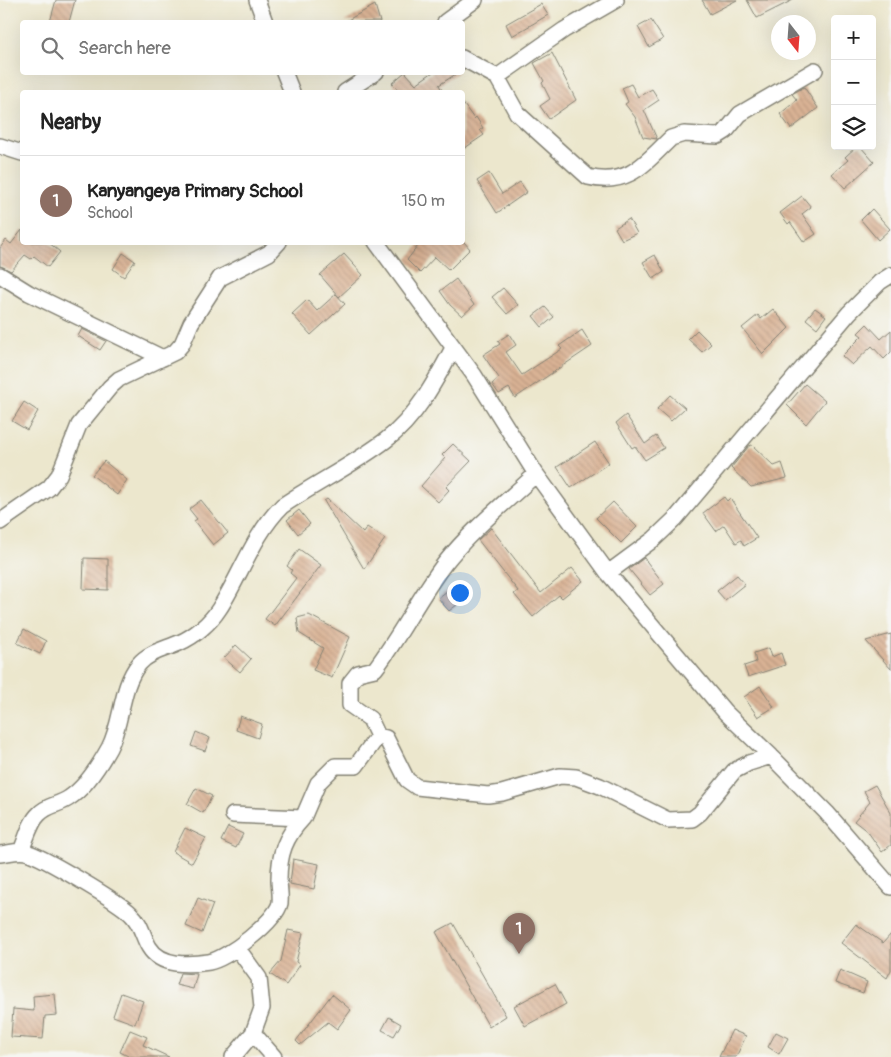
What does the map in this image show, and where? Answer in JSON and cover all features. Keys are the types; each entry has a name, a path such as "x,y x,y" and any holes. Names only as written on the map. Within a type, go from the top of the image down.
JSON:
{"street":[{"path":"257,0 264,20"},
{"path":"448,20 475,0"},
{"path":"497,78 564,30 616,0"},
{"path":"465,60 497,78 517,114 588,176 600,180 623,177 635,172 671,138 677,135 718,136 722,134 740,114 815,70"},
{"path":"284,75 286,90"},
{"path":"348,90 371,75"},
{"path":"0,146 20,153"},
{"path":"0,522 24,507 54,481 67,459 79,425 110,386 163,358 182,344 191,324 220,278 269,253 276,245"},
{"path":"378,245 492,401 536,474 608,574 725,712 772,756 826,813 891,887"},
{"path":"0,275 29,293 163,358"},
{"path":"608,574 654,539 676,518 849,313 880,282 891,275"},
{"path":"20,851 37,815 46,808 68,799 83,786 98,766 115,736 132,675 140,662 155,652 193,636 207,623 219,609 268,520 282,506 387,440 409,418 436,381 453,348"},
{"path":"378,736 370,719 350,705 350,683 358,673 375,669 404,628 421,596 447,562 473,532 536,474"},
{"path":"378,736 386,738 407,780 417,787 488,795 502,793 560,776 576,777 600,786 668,820 692,819 700,813 734,771 748,763 772,756"},
{"path":"0,854 20,851 29,853 66,873 132,914 150,949 166,960 181,964 214,961 238,949 261,928 280,904 279,868 285,844 290,832 303,818 318,783 335,766 356,766 378,736"},
{"path":"233,815 303,818"},
{"path":"233,1057 253,1033 262,1008 259,978 238,949"},
{"path":"253,1033 274,1057"}],"building":[{"path":"56,0 75,0 70,20 51,20"},
{"path":"702,0 737,0 710,14"},
{"path":"747,0 793,0 757,18"},
{"path":"541,4 548,15 512,36 506,24"},
{"path":"375,5 379,20 348,20"},
{"path":"651,20 663,39 649,47 638,27"},
{"path":"552,53 576,100 549,119 540,106 550,99 542,83 544,81 534,63"},
{"path":"401,75 408,75 416,84 429,75 454,75 439,85 442,90 398,90 392,83"},
{"path":"631,84 638,97 652,89 659,100 644,110 657,139 643,137 635,117 625,104 628,102 622,88"},
{"path":"804,87 818,108 791,129 780,114 797,100 792,94"},
{"path":"465,106 474,119 476,117 483,128 480,130 484,135 465,148"},
{"path":"853,150 864,150 874,162 845,188 832,174 848,160 845,157"},
{"path":"489,173 502,194 520,182 527,192 497,213 477,181"},
{"path":"802,196 811,207 802,214 816,234 804,242 790,222 788,224 780,213"},
{"path":"872,209 890,229 878,240 861,220"},
{"path":"629,219 637,233 622,240 615,228"},
{"path":"20,233 20,245 52,245 60,252 48,267 34,256 31,259 25,255 11,271 0,266 0,248 6,240 11,244"},
{"path":"465,243 470,249 449,270 435,257 420,273 407,260 419,245 465,245"},
{"path":"123,253 135,261 124,277 113,269"},
{"path":"344,254 363,275 339,297 320,275"},
{"path":"655,255 664,272 653,279 643,262"},
{"path":"456,279 474,305 462,316 450,305 440,291"},
{"path":"503,288 518,305 507,314 492,297"},
{"path":"336,294 345,304 311,335 292,314 307,300 317,311"},
{"path":"545,307 554,317 542,327 533,316"},
{"path":"815,308 826,316 817,328 806,319"},
{"path":"773,309 789,328 763,354 742,328 758,315 761,319"},
{"path":"867,324 881,339 891,330 891,352 884,359 872,346 852,365 842,356 862,336 858,333"},
{"path":"82,329 106,341 100,350 78,336"},
{"path":"582,330 592,346 515,398 509,388 499,394 492,384 499,378 483,355 500,344 498,341 509,334 516,345 506,352 522,375 562,349 559,346"},
{"path":"697,330 711,344 702,352 688,339"},
{"path":"805,384 825,401 806,424 787,405"},
{"path":"670,395 685,408 671,421 657,409"},
{"path":"24,402 38,411 27,430 12,421"},
{"path":"626,415 645,444 656,436 664,448 645,460 635,446 632,448 616,423"},
{"path":"595,442 609,463 571,488 557,467"},
{"path":"453,444 471,461 446,487 449,490 438,502 421,486 445,458 442,455"},
{"path":"752,445 774,466 782,463 787,478 751,487 731,468 749,446"},
{"path":"104,461 127,480 117,495 92,475"},
{"path":"724,497 727,501 730,498 757,538 744,546 741,540 736,543 724,525 716,531 703,513"},
{"path":"327,499 363,533 367,527 385,539 364,569 324,501"},
{"path":"201,500 228,533 213,545 194,521 197,519 189,509"},
{"path":"613,502 637,527 621,543 596,518"},
{"path":"299,510 310,524 298,534 287,520"},
{"path":"491,528 541,593 572,568 583,581 562,598 559,595 533,617 514,594 518,591 478,540"},
{"path":"299,549 321,565 275,626 265,619 296,578 290,573 292,570 287,566"},
{"path":"84,558 108,559 108,590 83,589"},
{"path":"644,558 664,584 650,595 629,569"},
{"path":"737,575 745,584 725,600 717,591"},
{"path":"452,587 462,601 449,611 438,598"},
{"path":"309,615 350,637 332,678 313,670 323,648 299,633 297,618"},
{"path":"24,629 46,641 40,654 17,643"},
{"path":"891,634 891,669 866,641"},
{"path":"236,645 251,659 240,672 224,658"},
{"path":"769,648 772,657 781,653 785,665 748,677 744,666 756,662 754,653"},
{"path":"760,686 774,707 758,717 744,697"},
{"path":"240,716 262,724 258,738 236,730"},
{"path":"196,732 210,738 205,751 191,746"},
{"path":"875,785 891,813 891,845 882,852 868,832 854,821 870,802 864,791"},
{"path":"196,788 212,796 203,813 187,804"},
{"path":"228,827 243,834 236,848 221,841"},
{"path":"185,828 206,838 192,863 173,852"},
{"path":"293,859 319,864 314,889 290,884"},
{"path":"198,898 213,904 202,933 186,926"},
{"path":"453,923 506,1016 489,1027 436,932"},
{"path":"856,924 883,943 891,934 891,970 887,978 841,943"},
{"path":"288,930 303,933 296,962 300,965 286,985 270,974 281,961"},
{"path":"840,970 867,982 863,993 835,983"},
{"path":"180,973 197,974 193,989 176,985"},
{"path":"555,984 566,1004 525,1026 514,1006"},
{"path":"121,993 143,1001 135,1024 113,1016"},
{"path":"55,994 57,1015 45,1016 43,1039 11,1037 13,1009 34,1011 33,996"},
{"path":"332,994 351,1010 337,1029 328,1022 300,1045 296,1041"},
{"path":"389,1017 401,1024 394,1036 382,1030"},
{"path":"130,1030 147,1037 143,1045 169,1057 130,1057 120,1052"},
{"path":"732,1030 746,1036 736,1057 719,1057"},
{"path":"776,1032 788,1038 779,1054 768,1047"}],"place":[{"name":"Kanyangeya Primary School","path":"519,954"}]}
